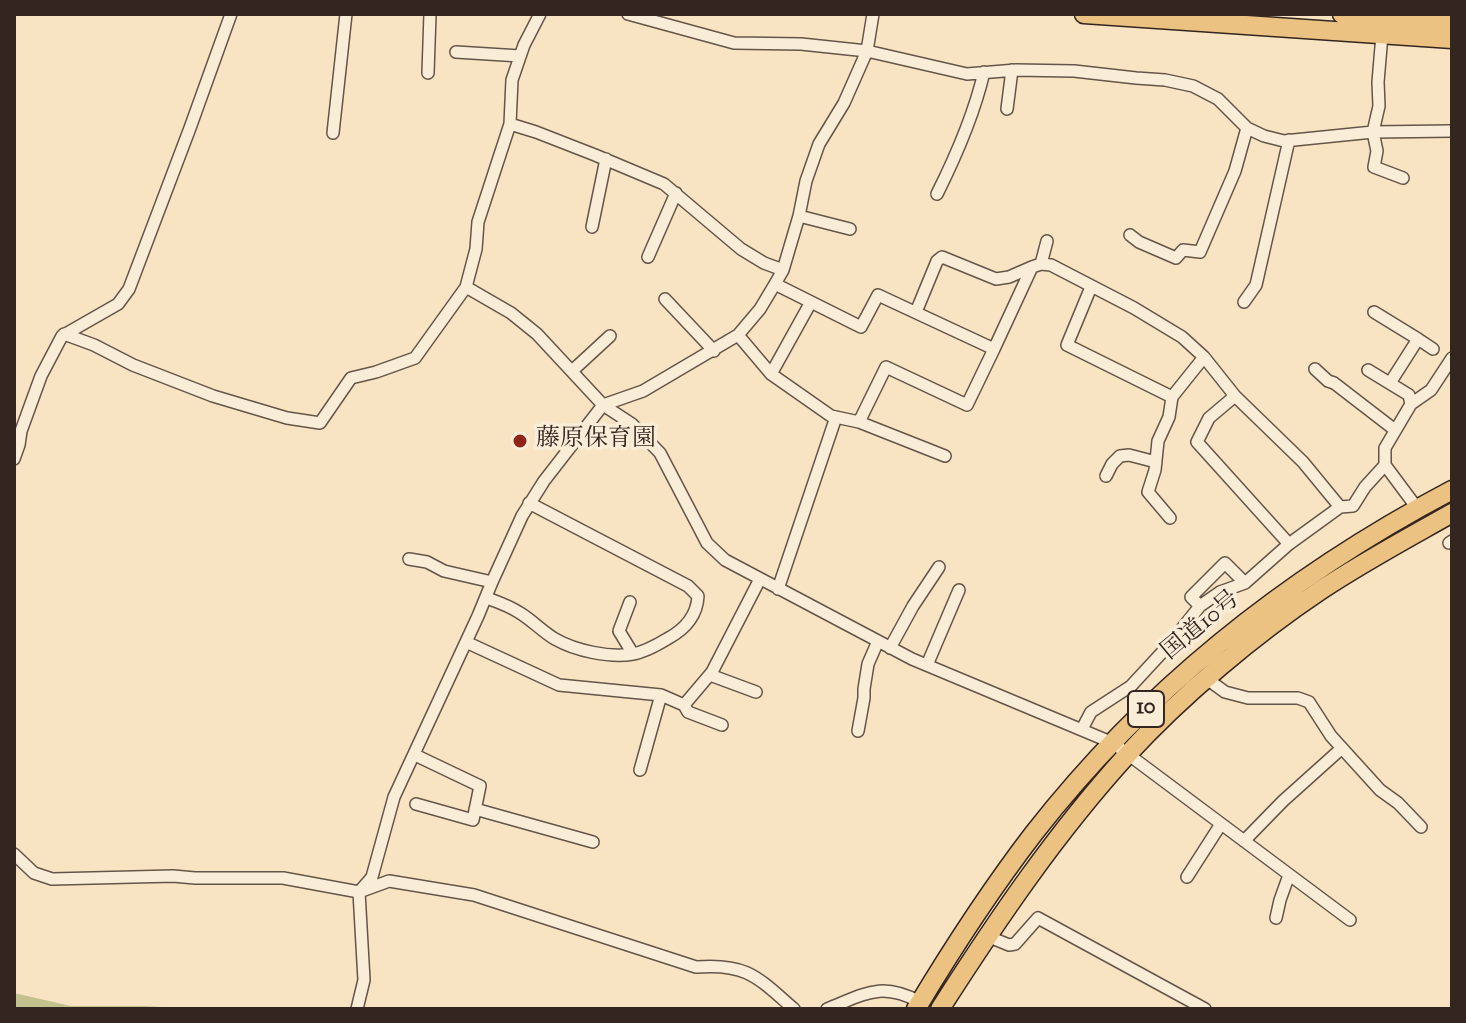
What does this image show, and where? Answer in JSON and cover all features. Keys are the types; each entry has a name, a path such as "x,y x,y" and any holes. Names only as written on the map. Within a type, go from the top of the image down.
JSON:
{"highway":[{"path":"1084,14 1452,39"},
{"path":"1342,14 1452,22"},
{"name":"国道10号","path":"940,1009 987,936 1120,748 1173,682 1270,602 1315,571 1452,490"},
{"name":"国道10号","path":"918,1005 995,886 1035,833 1120,748 1321,590 1452,513"}],"street":[{"path":"14,459 41,376 64,334 118,304 129,289 231,14"},
{"path":"333,133 346,14"},
{"path":"428,73 430,14"},
{"path":"64,334 213,396 287,418 320,423 351,378 415,358 466,287 476,249 478,222 510,124 512,80 540,14"},
{"path":"628,14 734,43 801,44 867,51 967,74 1012,70 1074,71 1165,80 1193,86 1218,99 1247,128 1284,141 1373,132 1452,131"},
{"path":"357,1009 364,980 359,892 372,877 394,797 529,503 603,405 643,391 714,351 738,335 760,309 783,270 819,144 844,103 867,51 873,14"},
{"path":"1382,35 1379,106 1373,132 1377,151 1374,167 1403,178"},
{"path":"456,52 520,56"},
{"path":"1007,109 1012,70"},
{"path":"937,194 978,99 984,72"},
{"path":"510,124 664,184 741,249 783,270"},
{"path":"1130,235 1176,258 1183,250 1200,252 1235,171 1247,128"},
{"path":"1244,302 1256,285 1289,140"},
{"path":"592,227 606,159"},
{"path":"648,257 676,193"},
{"path":"799,216 850,229"},
{"path":"859,422 886,367 967,405 1047,241"},
{"path":"916,312 937,261 942,257 996,279 1037,265 1051,265 1182,337 1204,357 1235,396 1303,462 1340,507"},
{"path":"775,284 861,327 878,295 994,349"},
{"path":"466,287 511,313 537,334 603,405 632,424 660,453 707,543 725,560 890,648 1120,748 1350,920"},
{"path":"1091,287 1067,345 1172,397"},
{"path":"665,299 714,351"},
{"path":"771,374 811,302"},
{"path":"1374,312 1433,349"},
{"path":"738,335 771,374 831,416 859,422 945,456"},
{"path":"572,371 610,336"},
{"path":"1390,383 1418,339"},
{"path":"1170,518 1148,492 1158,441 1169,417 1172,397 1204,357"},
{"path":"1417,508 1385,465 1385,448 1411,404 1431,390 1452,358"},
{"path":"1315,369 1395,430"},
{"path":"1368,370 1409,395 1411,404"},
{"path":"1235,396 1209,418 1197,442 1289,544"},
{"path":"778,589 836,417"},
{"path":"1106,476 1120,456 1129,455 1156,462"},
{"path":"1082,729 1091,712 1131,686 1200,606 1220,592 1245,583 1289,544 1340,507 1353,506 1385,465"},
{"path":"487,598 519,612 554,639 577,649 600,653 633,654 650,648 690,622 698,605 698,596 688,586 529,503"},
{"path":"409,559 492,582"},
{"path":"1200,606 1191,597 1225,563 1245,583"},
{"path":"890,648 939,567"},
{"path":"684,705 710,675 760,579"},
{"path":"927,665 959,590"},
{"path":"630,602 619,631 633,654"},
{"path":"858,731 868,664 878,641"},
{"path":"466,642 559,685 661,695 684,705 688,712 722,725"},
{"path":"710,675 756,692"},
{"path":"1207,679 1225,692 1248,698 1298,698 1309,702 1331,736 1380,790 1398,803 1421,827"},
{"path":"640,770 661,695"},
{"path":"1244,841 1342,748"},
{"path":"415,755 480,786 473,820 416,804"},
{"path":"475,809 593,842"},
{"path":"1187,877 1221,824"},
{"path":"14,854 34,873 52,879 173,876 283,878 359,892 389,881 474,895 696,967 720,965 744,970 794,1009"},
{"path":"1276,918 1289,875"},
{"path":"987,936 1009,945 1015,944 1038,918 1205,1009"},
{"path":"827,1009 873,990 893,990 918,1005"}],"shaded area":[{"path":"14,993 71,1006 195,1009 14,1009"}],"place":[{"name":"藤原保育園","path":"520,441"}]}
